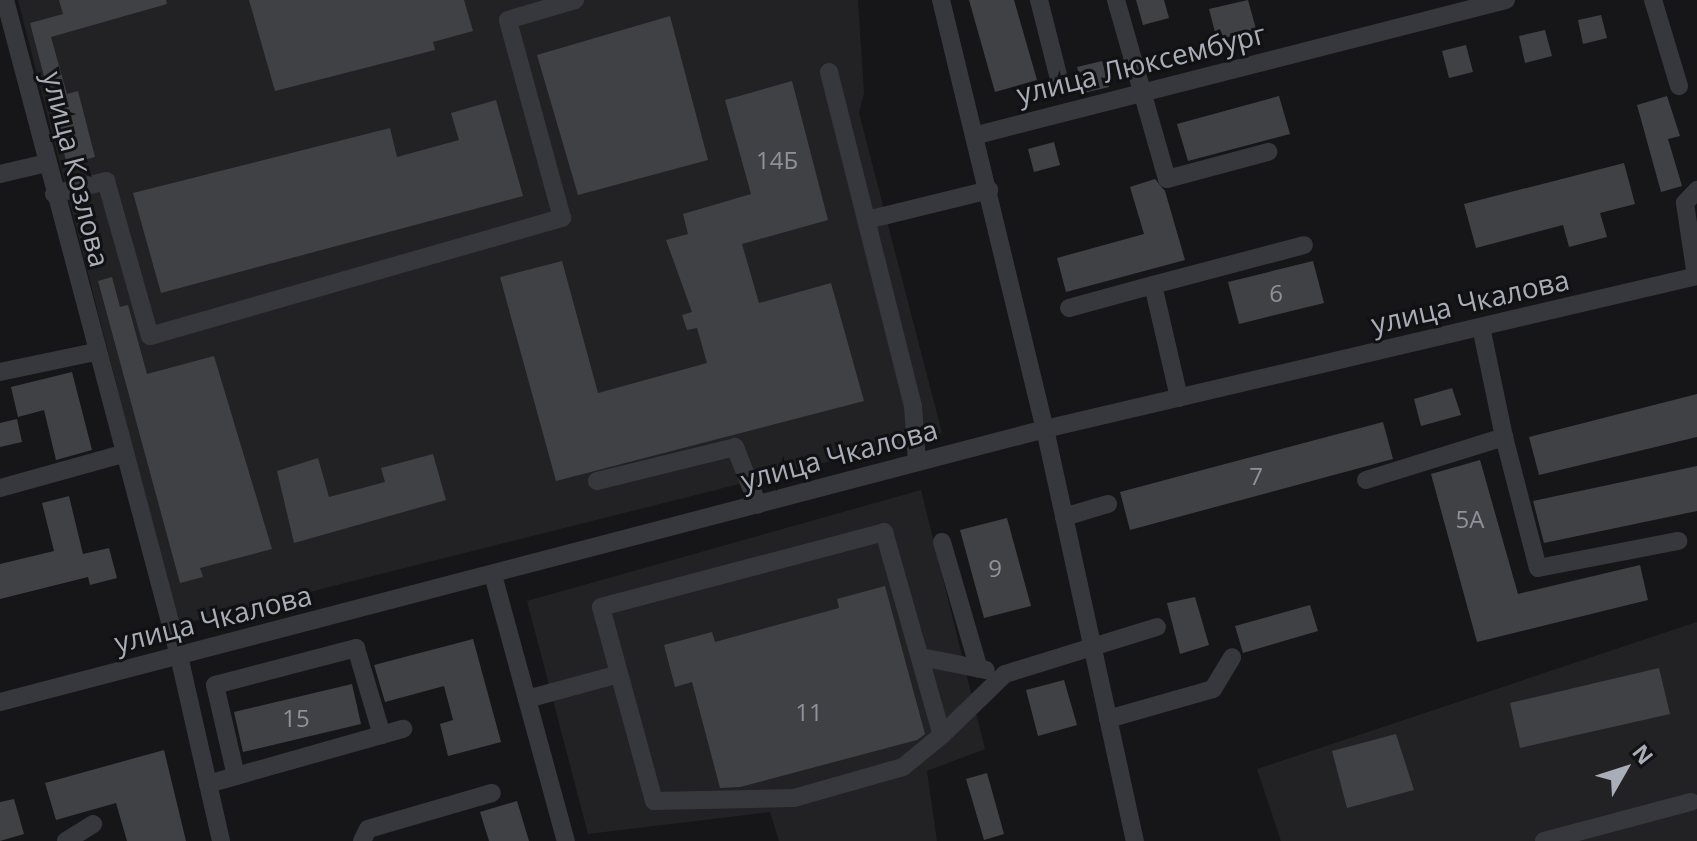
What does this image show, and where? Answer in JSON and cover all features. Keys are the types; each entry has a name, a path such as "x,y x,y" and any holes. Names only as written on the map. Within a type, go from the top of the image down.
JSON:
{"street":[{"name":"улица Козлова","path":"5,0 95,352 179,656 221,841"},
{"path":"54,194 106,181 150,336 562,218 508,20 575,0"},
{"path":"941,0 977,135 1045,429 1135,841"},
{"path":"1039,0 1058,75"},
{"path":"1116,0 1139,92 1167,179 1268,152"},
{"name":"улица Люксембург","path":"977,135 1506,0"},
{"path":"1653,0 1679,86"},
{"path":"829,72 913,406 917,462"},
{"path":"0,174 47,163"},
{"path":"867,220 989,190"},
{"path":"1696,276 1685,203 1690,192 1697,190"},
{"path":"1069,308 1304,245"},
{"name":"улица Чкалова","path":"0,702 1045,429 1696,276"},
{"path":"1153,285 1179,398"},
{"path":"1481,327 1504,437 1538,568 1678,541"},
{"path":"0,372 95,352"},
{"path":"1366,480 1504,437"},
{"path":"597,481 735,447 758,505"},
{"path":"0,488 123,454"},
{"path":"1064,517 1108,504"},
{"path":"942,735 884,532 601,607 654,801 794,798 903,767 942,735 1005,674 1157,627"},
{"path":"942,542 979,669"},
{"path":"493,575 566,841"},
{"path":"236,776 215,685 356,648 382,735"},
{"path":"921,657 1005,674"},
{"path":"1108,719 1213,689 1232,657"},
{"path":"527,699 619,674"},
{"path":"208,784 403,729"},
{"path":"362,841 368,829 492,793"},
{"path":"1544,841 1691,802"},
{"path":"66,841 93,824"}],"shaded area":[{"path":"18,0 858,0 864,93 859,113 942,433 178,625"},
{"path":"921,490 985,749 927,771 937,841 779,841 770,812 588,834 527,601"},
{"path":"1697,622 1697,841 1281,841 1257,769"}],"building":[{"path":"59,0 166,0 167,4 51,37 67,94 78,91 95,157 67,164 30,23 63,14"},
{"path":"249,0 464,0 473,31 433,42 435,50 275,91"},
{"path":"969,0 1014,0 1037,80 995,92"},
{"path":"1136,0 1164,0 1169,18 1143,25"},
{"path":"1248,0 1256,29 1217,40 1209,9"},
{"path":"1601,15 1607,38 1583,44 1578,20"},
{"path":"670,16 708,160 578,195 537,55"},
{"path":"1545,30 1552,56 1525,63 1519,36"},
{"path":"1466,45 1473,72 1449,78 1442,51"},
{"path":"1102,61 1109,87 1084,93 1077,67"},
{"path":"792,81 828,220 742,244 759,303 831,283 864,401 556,481 500,277 562,261 598,393 707,363 697,328 687,330 682,315 692,312 666,240 688,234 683,214 751,194 725,100"},
{"path":"1279,96 1290,134 1188,161 1177,124"},
{"path":"1667,96 1680,136 1668,139 1682,186 1661,192 1637,105"},
{"path":"496,100 523,196 161,293 133,193 390,128 397,157 459,140 451,113"},
{"path":"1054,142 1060,165 1034,172 1028,149"},
{"path":"1624,163 1635,204 1600,213 1607,237 1569,247 1563,225 1476,248 1464,204"},
{"path":"1155,179 1165,191 1185,260 1066,292 1057,258 1144,234 1130,187"},
{"path":"1313,261 1324,303 1239,324 1228,282"},
{"path":"112,277 120,307 128,305 147,374 214,356 272,549 200,568 203,577 180,583 98,281"},
{"path":"72,372 92,450 56,460 44,410 18,417 11,387"},
{"path":"1452,388 1461,415 1421,426 1414,399"},
{"path":"1697,394 1697,437 1539,475 1529,437"},
{"path":"17,419 22,442 0,447 0,423"},
{"path":"1383,422 1393,459 1130,530 1120,492"},
{"path":"433,454 446,500 294,543 277,471 318,458 329,497 385,482 381,468"},
{"path":"1480,460 1518,594 1640,565 1648,600 1477,642 1431,474"},
{"path":"1697,466 1697,511 1544,543 1533,501"},
{"path":"69,496 83,554 109,548 117,578 90,585 88,577 0,599 0,564 54,551 42,503"},
{"path":"1007,518 1031,606 984,618 960,530"},
{"path":"885,586 925,734 917,740 740,787 720,788 692,682 675,687 664,645 712,632 715,642 839,608 837,599"},
{"path":"1195,597 1209,645 1180,654 1167,603"},
{"path":"1310,605 1318,631 1243,653 1235,626"},
{"path":"473,639 501,742 448,756 440,724 453,720 444,686 385,702 374,665"},
{"path":"1659,668 1670,714 1520,748 1510,703"},
{"path":"1064,680 1077,725 1038,736 1026,690"},
{"path":"352,684 361,724 243,752 234,712"},
{"path":"1396,734 1414,790 1347,808 1332,751"},
{"path":"164,750 186,841 127,841 116,803 56,820 45,783"},
{"path":"987,773 1004,834 984,840 966,779"},
{"path":"14,799 24,834 0,841 0,802"},
{"path":"517,801 529,841 489,841 480,812"}]}
